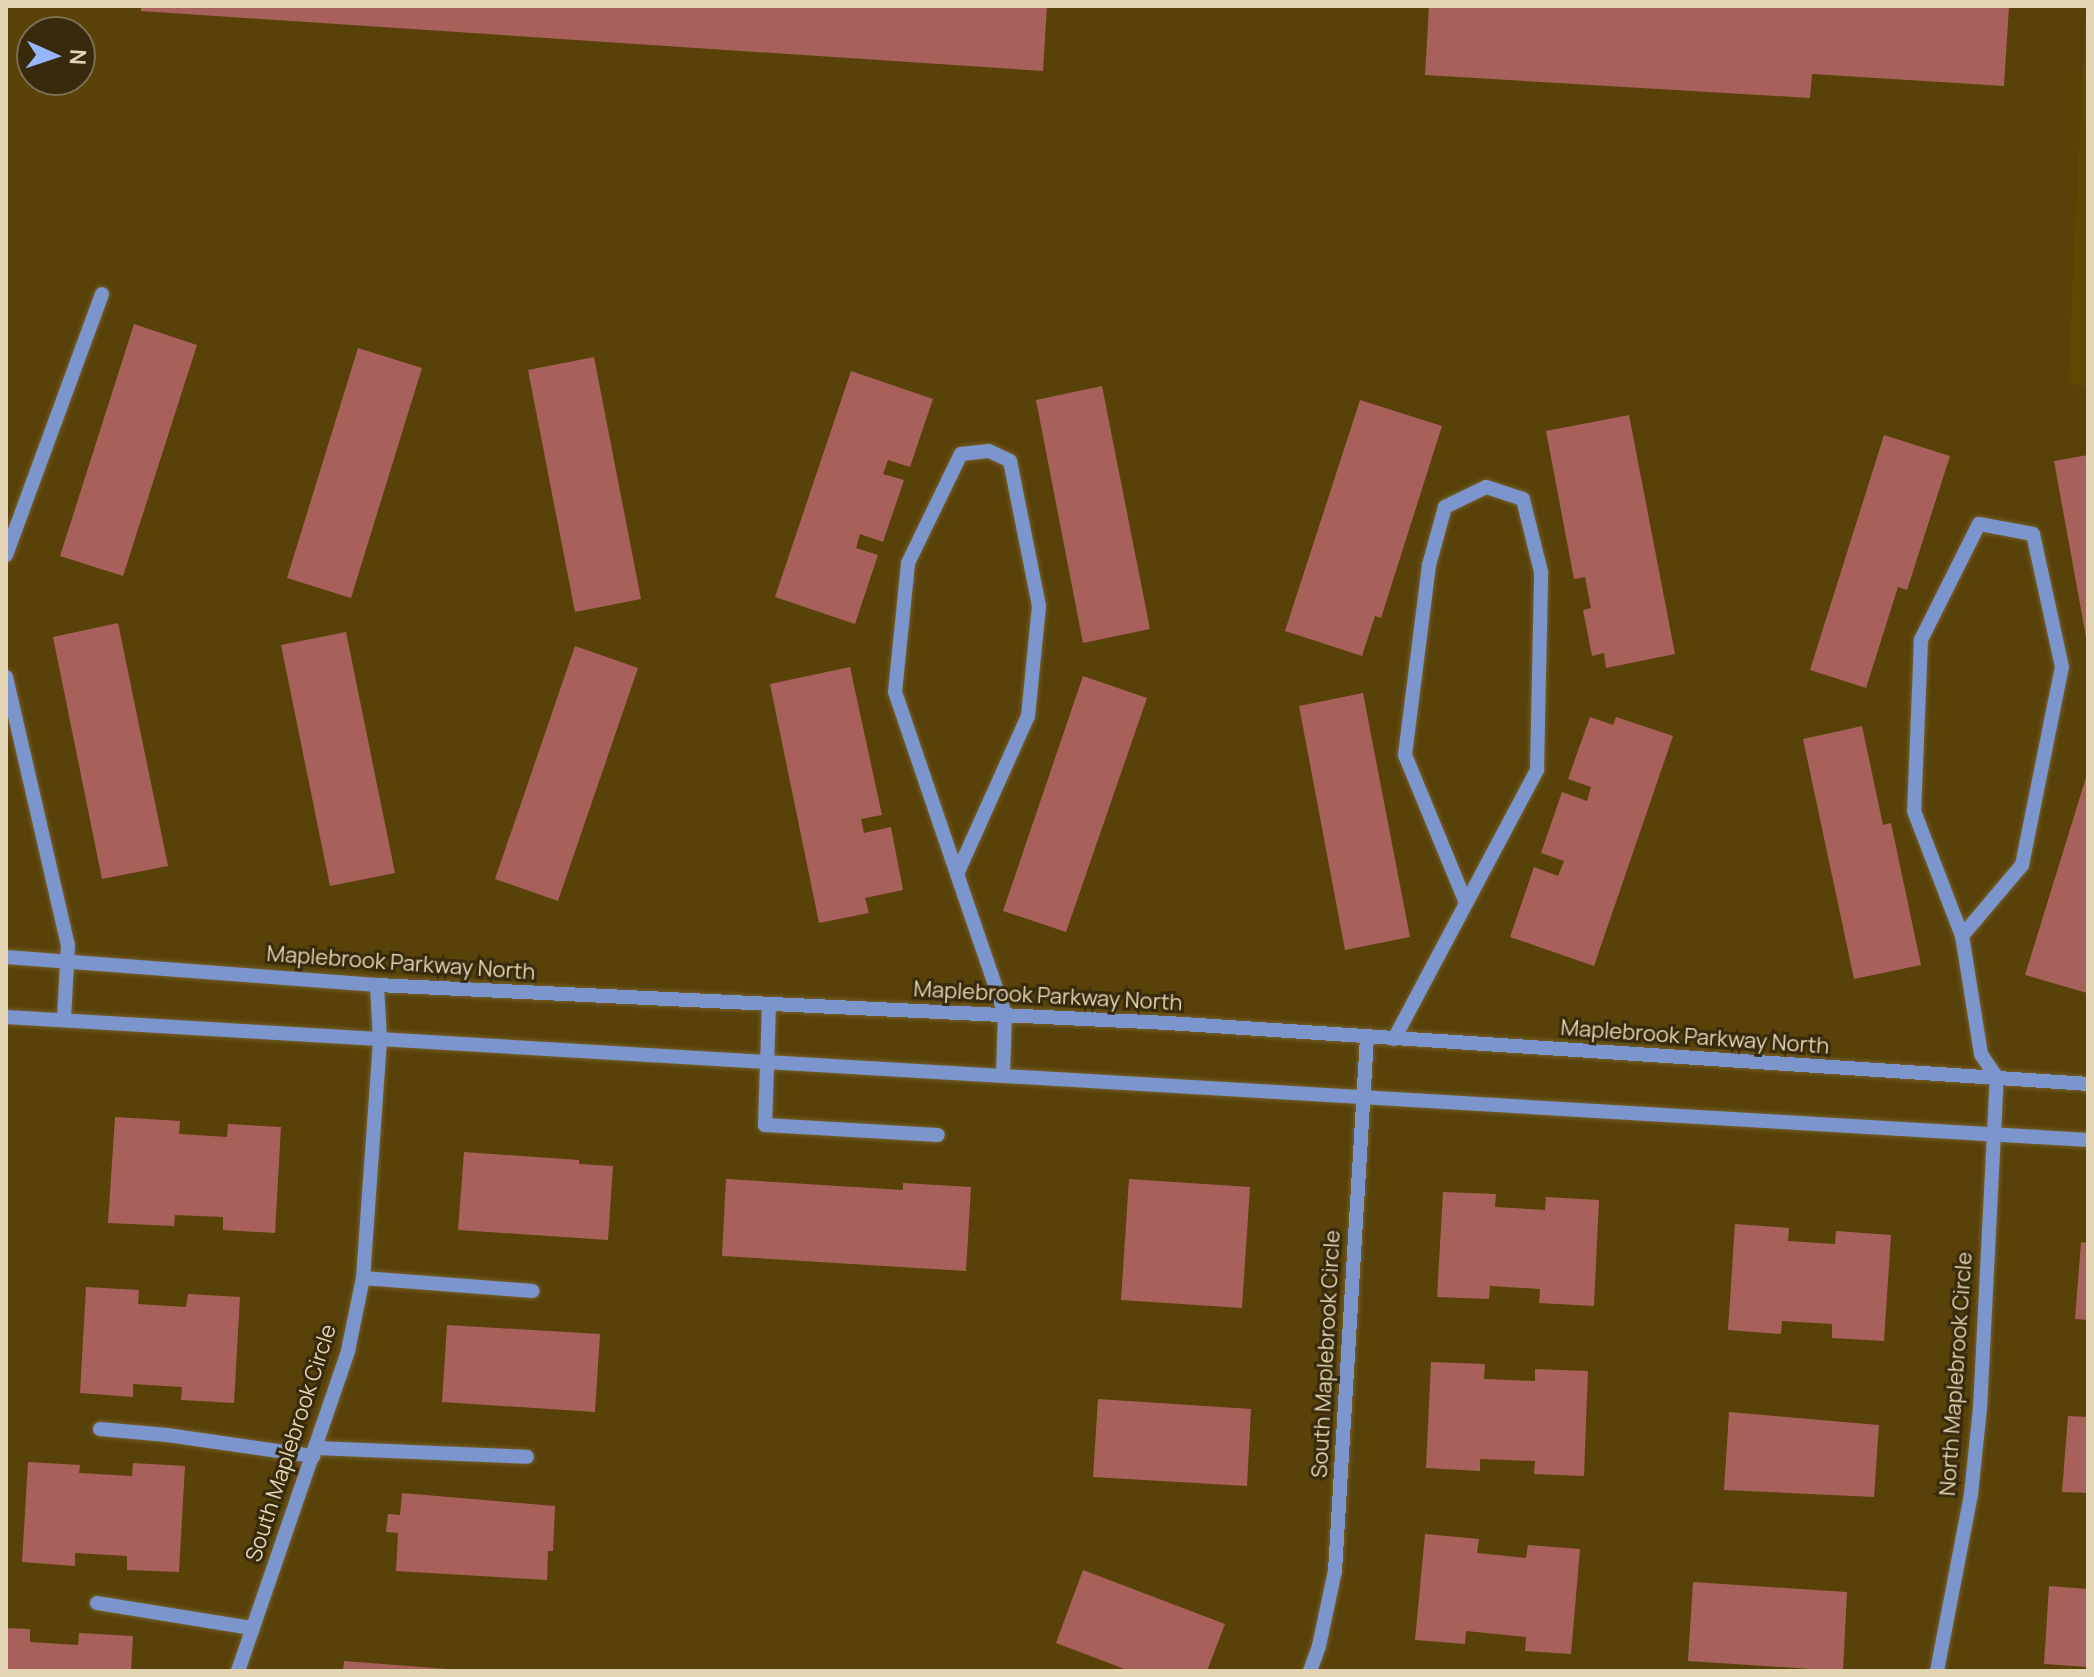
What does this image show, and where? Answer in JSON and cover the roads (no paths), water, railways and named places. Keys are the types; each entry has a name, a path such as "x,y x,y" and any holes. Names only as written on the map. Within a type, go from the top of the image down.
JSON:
{"street":[{"path":"6,555 102,294"},
{"path":"957,874 1028,716 1039,606 1010,461 989,451 961,454 908,563 895,692 957,874 1005,1014 1003,1075"},
{"path":"1394,1039 1537,770 1541,572 1523,499 1486,487 1445,507 1429,565 1405,755 1466,903"},
{"path":"1962,936 2022,865 2062,667 2033,534 1979,524 1921,640 1914,811 1962,936 1981,1054 1997,1078"},
{"path":"6,677 68,945 64,1020"},
{"name":"Maplebrook Parkway North","path":"6,957 377,985 1005,1014 2088,1084"},
{"name":"South Maplebrook Circle","path":"238,1671 348,1351 363,1278 380,1041 377,985"},
{"path":"769,1005 765,1125 938,1135"},
{"path":"6,1017 2088,1140"},
{"name":"South Maplebrook Circle","path":"1310,1671 1319,1646 1335,1571 1367,1037"},
{"name":"North Maplebrook Circle","path":"1937,1671 1971,1494 1980,1409 1997,1078"},
{"path":"363,1278 533,1291"},
{"path":"100,1429 314,1452 527,1457"},
{"path":"97,1603 252,1628"}]}
